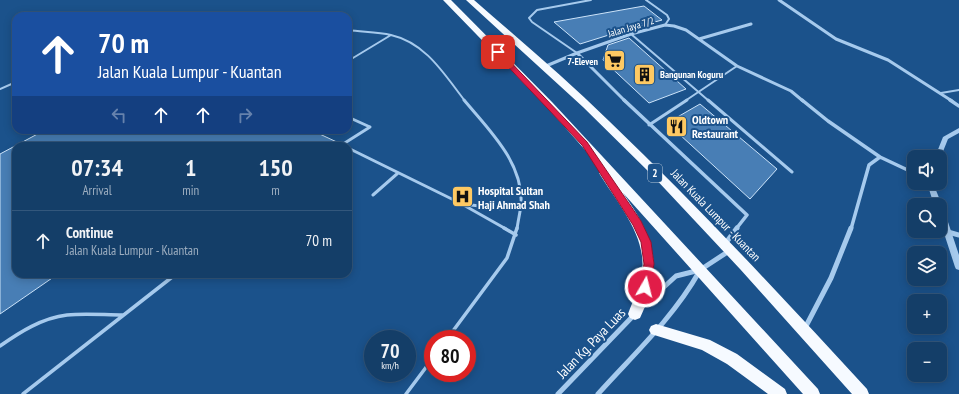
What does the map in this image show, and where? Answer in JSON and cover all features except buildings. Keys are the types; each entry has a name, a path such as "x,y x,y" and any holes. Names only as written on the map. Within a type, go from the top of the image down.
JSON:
{"highway":[{"path":"447,0 549,104 813,394"},
{"name":"Jalan Kuala Lumpur - Kuantan","path":"470,0 546,66 623,140 728,247 858,390 867,394"},
{"path":"584,144 638,224 646,242 649,264 645,287 635,314"},
{"path":"656,330 705,345 732,359 780,394"}],"street":[{"path":"779,0 836,39 888,60 959,106"},
{"path":"699,39 751,24"},
{"name":"Jalan Jaya 7/2","path":"546,66 577,53 631,34 665,25 686,30 737,66 791,91 828,121 880,157 907,170"},
{"path":"577,53 650,125 747,214 728,247"},
{"path":"941,150 945,138 959,130"},
{"path":"804,330 831,278 852,227 869,165 880,157"},
{"path":"948,232 959,235"},
{"path":"948,232 959,267"},
{"name":"Jalan Kg. Paya Luas","path":"598,394 656,330 690,288 700,270 728,247"},
{"name":"Jalan Kg. Paya Luas","path":"558,394 635,314 676,276 700,270"}],"lane":[{"path":"577,53 532,22 529,18 537,10 591,0"},
{"path":"646,0 667,15 669,19 665,25"},
{"path":"352,30 391,35 408,41 427,53 507,153 517,174 521,204 516,235 507,258 454,330"},
{"path":"631,34 792,172"},
{"path":"352,59 391,35"},
{"path":"650,125 737,66"},
{"path":"0,89 12,84"},
{"path":"941,93 959,90"},
{"path":"347,142 370,126 352,119"},
{"path":"352,150 460,203 516,235"},
{"path":"373,195 398,173"},
{"path":"460,203 502,209 521,204"},
{"path":"22,394 171,278"},
{"path":"0,346 14,336 43,322 66,315 124,315"},
{"path":"406,394 424,370"}],"place":[{"name":"7-Eleven","path":"614,61"},
{"name":"Bangunan Koguru","path":"644,74"},
{"name":"Oldtown Restaurant","path":"676,126"},
{"name":"Hospital Sultan Haji Ahmad Shah","path":"462,197"}],"route":[{"path":"498,52 549,104 584,144 638,224 646,242 649,264 645,287"}]}
